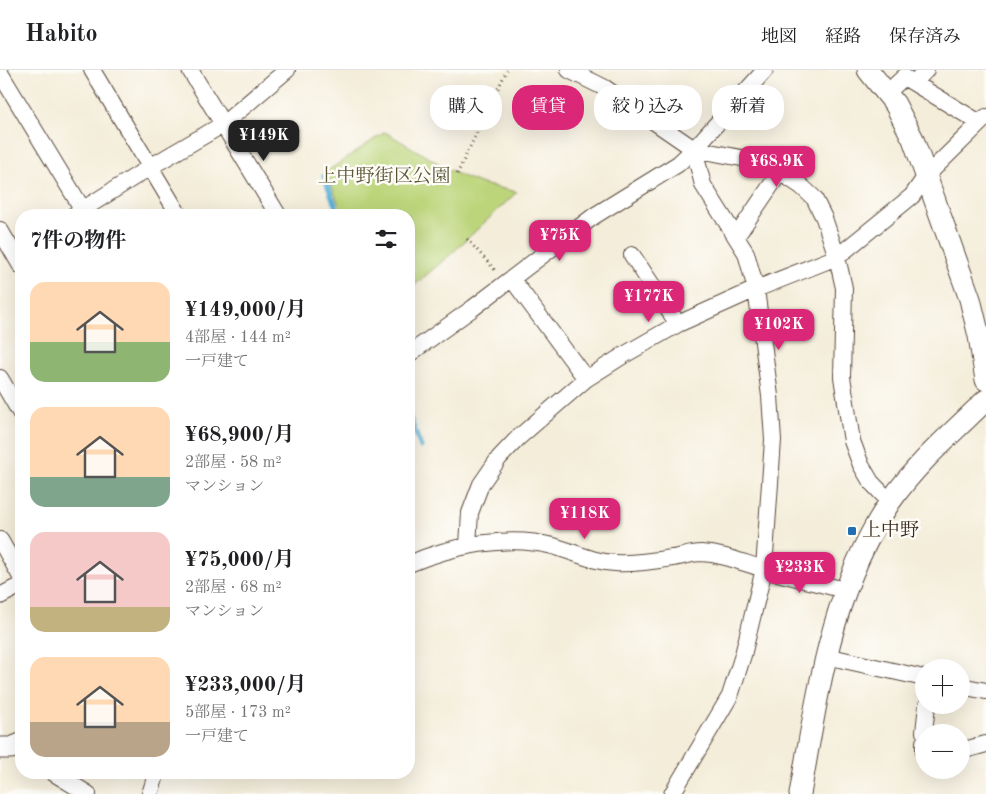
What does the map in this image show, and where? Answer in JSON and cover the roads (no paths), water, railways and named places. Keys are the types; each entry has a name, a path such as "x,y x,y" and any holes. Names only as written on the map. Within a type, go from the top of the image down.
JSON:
{"street":[{"path":"92,70 175,209"},
{"path":"190,70 274,209"},
{"path":"87,209 150,167 222,125 287,70"},
{"path":"569,70 605,88 694,149 758,161 780,172 801,186 814,198 824,218 837,257 844,288 842,377 852,441 871,482 890,502"},
{"path":"415,350 594,216 678,164 694,149 765,70"},
{"path":"868,70 895,104 914,139 970,299 979,336 986,380"},
{"path":"914,83 926,70"},
{"path":"0,73 79,209"},
{"path":"468,545 470,513 481,484 499,458 525,432 586,379 678,324 756,289 837,257 912,196 926,176 983,120 904,77 887,93"},
{"path":"672,794 730,696 742,655 764,569 773,440 770,396 756,289 746,253 703,185 694,149"},
{"path":"736,237 780,172"},
{"path":"0,230 14,256"},
{"path":"632,255 678,324"},
{"path":"509,281 586,379"},
{"path":"0,378 15,404"},
{"path":"800,794 822,672 845,590 858,557 890,502 939,444 986,400"},
{"path":"0,540 15,566"},
{"path":"415,561 427,556 468,545 536,542 598,561 617,563 700,553 729,557 764,569 845,590"},
{"path":"0,596 15,588"},
{"path":"826,656 915,676"},
{"path":"970,688 986,691"},
{"path":"970,748 986,744"},
{"path":"63,779 88,794"},
{"path":"150,794 155,779"}],"waterway":[{"path":"324,176 337,209"},
{"path":"415,431 421,447"}],"place":[{"name":"上中野","path":"852,531"}],"park label":[{"name":"上中野街区公園","path":"384,177"}]}
